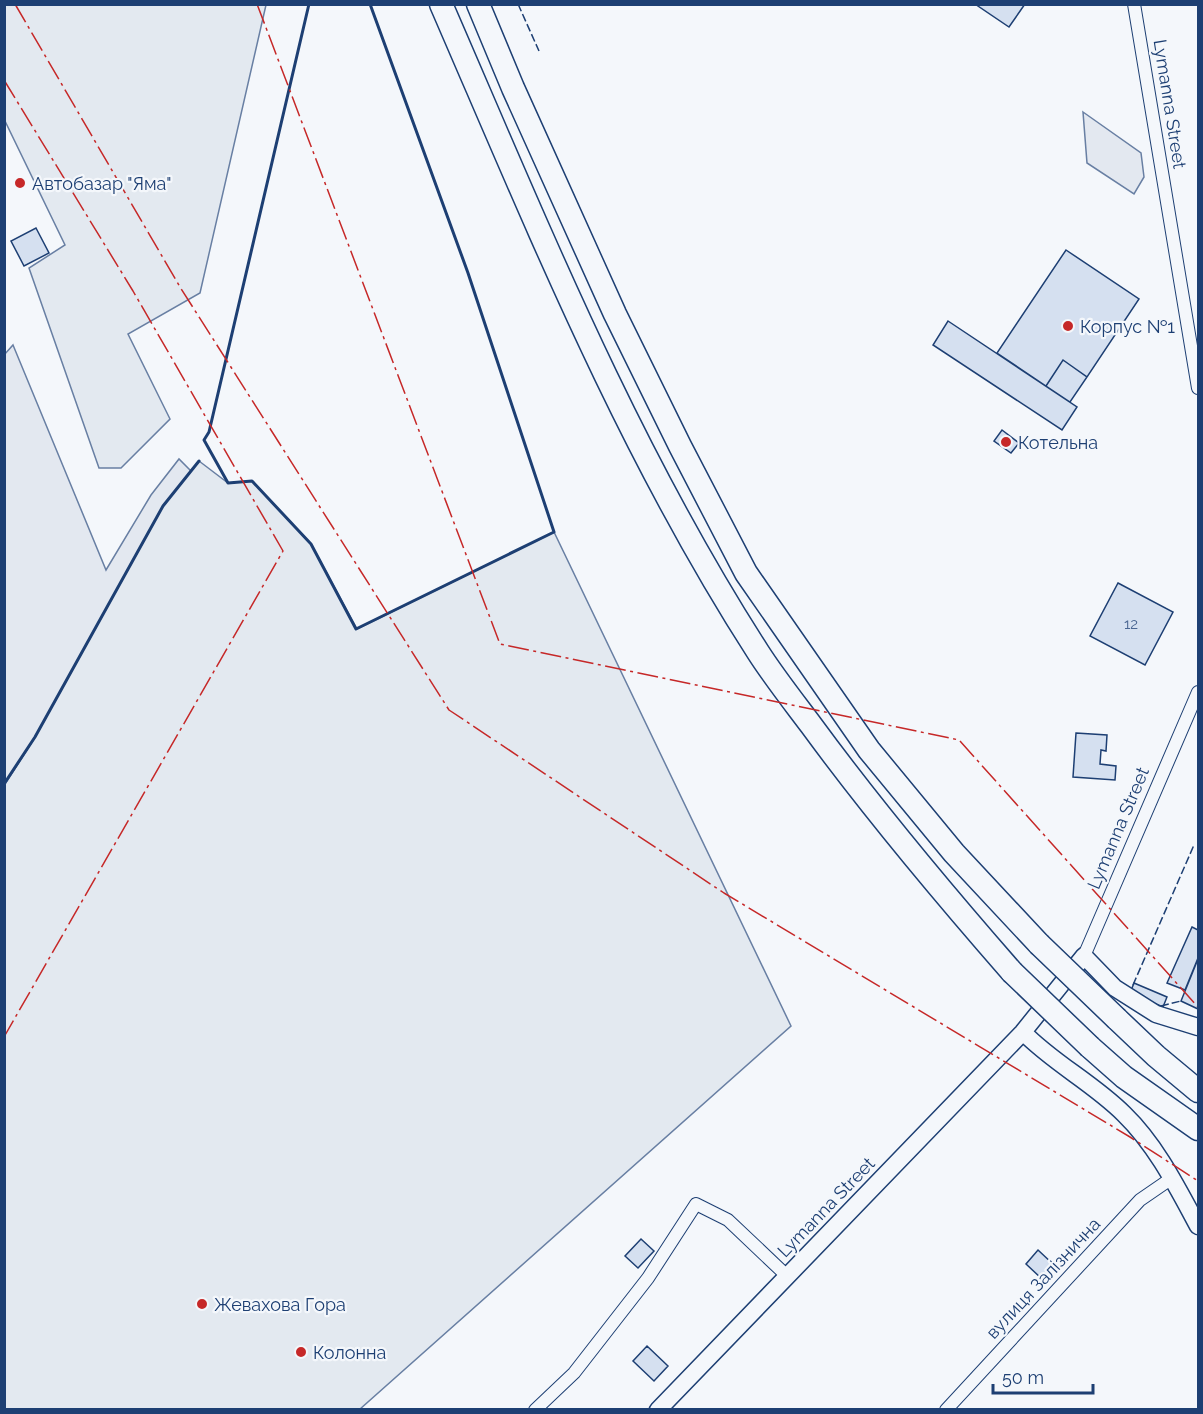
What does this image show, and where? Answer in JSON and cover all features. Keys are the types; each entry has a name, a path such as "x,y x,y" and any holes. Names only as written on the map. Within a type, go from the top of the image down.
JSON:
{"highway":[{"path":"441,4 578,317 644,453 711,576 759,654 839,764 921,867 1012,972 1124,1077 1198,1129"},
{"path":"478,4 513,88 615,314 746,573 869,750 954,853 1038,944 1156,1056 1198,1091"}],"main road":[{"path":"1084,957 1115,988 1156,1014 1198,1027"},
{"name":"Lymanna Street","path":"658,1410 1023,1032 1084,957"},
{"path":"1023,1032 1038,1048 1093,1087 1124,1113 1147,1138 1198,1226"}],"street":[{"name":"Lymanna Street","path":"1134,4 1198,388"},
{"name":"Lymanna Street","path":"1084,957 1198,692"},
{"name":"вулиця Залізнична","path":"946,1410 1140,1200 1172,1178"},
{"path":"536,1410 574,1373 635,1296 696,1203 728,1220 786,1275"}],"shaded area":[{"path":"5,4 266,5 200,293 128,334 170,419 121,468 99,468 29,268 65,245 5,121"},
{"path":"1083,112 1141,153 1144,177 1134,194 1087,163"},
{"path":"13,345 106,570 151,495 179,459 191,471 163,506 35,737 5,784 4,355"},
{"path":"199,461 228,483 252,481 311,544 357,629 554,532 791,1026 360,1409 5,1410 5,784 35,737 163,506"}],"building":[{"path":"975,4 1025,4 1009,27"},
{"path":"36,228 49,253 24,266 11,241"},
{"name":"Корпус №1","path":"1066,250 1139,299 1087,377 1063,360 1046,386 997,353"},
{"path":"948,321 1077,407 1062,430 933,345"},
{"path":"1063,360 1087,377 1070,402 1046,386"},
{"name":"Котельна","path":"1002,430 1019,443 1011,453 994,441"},
{"path":"1118,583 1173,612 1145,665 1090,636"},
{"path":"1076,733 1107,735 1106,751 1101,750 1100,764 1116,766 1115,780 1073,777"},
{"path":"1192,927 1198,930 1198,958 1185,990 1167,983"},
{"path":"1198,959 1198,1009 1181,1001"},
{"path":"1134,983 1167,997 1163,1007 1130,993"},
{"path":"641,1239 654,1251 638,1268 625,1256"},
{"path":"1038,1250 1054,1265 1042,1279 1026,1264"},
{"path":"647,1346 668,1366 654,1381 633,1361"}],"fence":[{"path":"518,4 539,51"},
{"path":"1133,985 1194,845"},
{"path":"1161,1006 1181,1001"}],"wall":[{"path":"309,4 209,432 204,440 228,483 252,481 311,544 356,629 554,532 468,273 370,4"},
{"path":"4,784 35,737 163,506 199,461"}],"power":[{"path":"15,4 180,287 449,710 724,893 1130,1137 1198,1181"},
{"path":"257,4 500,644 959,740 1198,1007"},
{"path":"4,80 133,291 283,551 4,1037"}],"place":[{"name":"Автобазар \"Яма\"","path":"20,183"},
{"name":"Корпус №1","path":"1068,326"},
{"name":"Котельна","path":"1006,442"},
{"name":"Жевахова Гора","path":"202,1304"},
{"name":"Колонна","path":"301,1352"}]}
